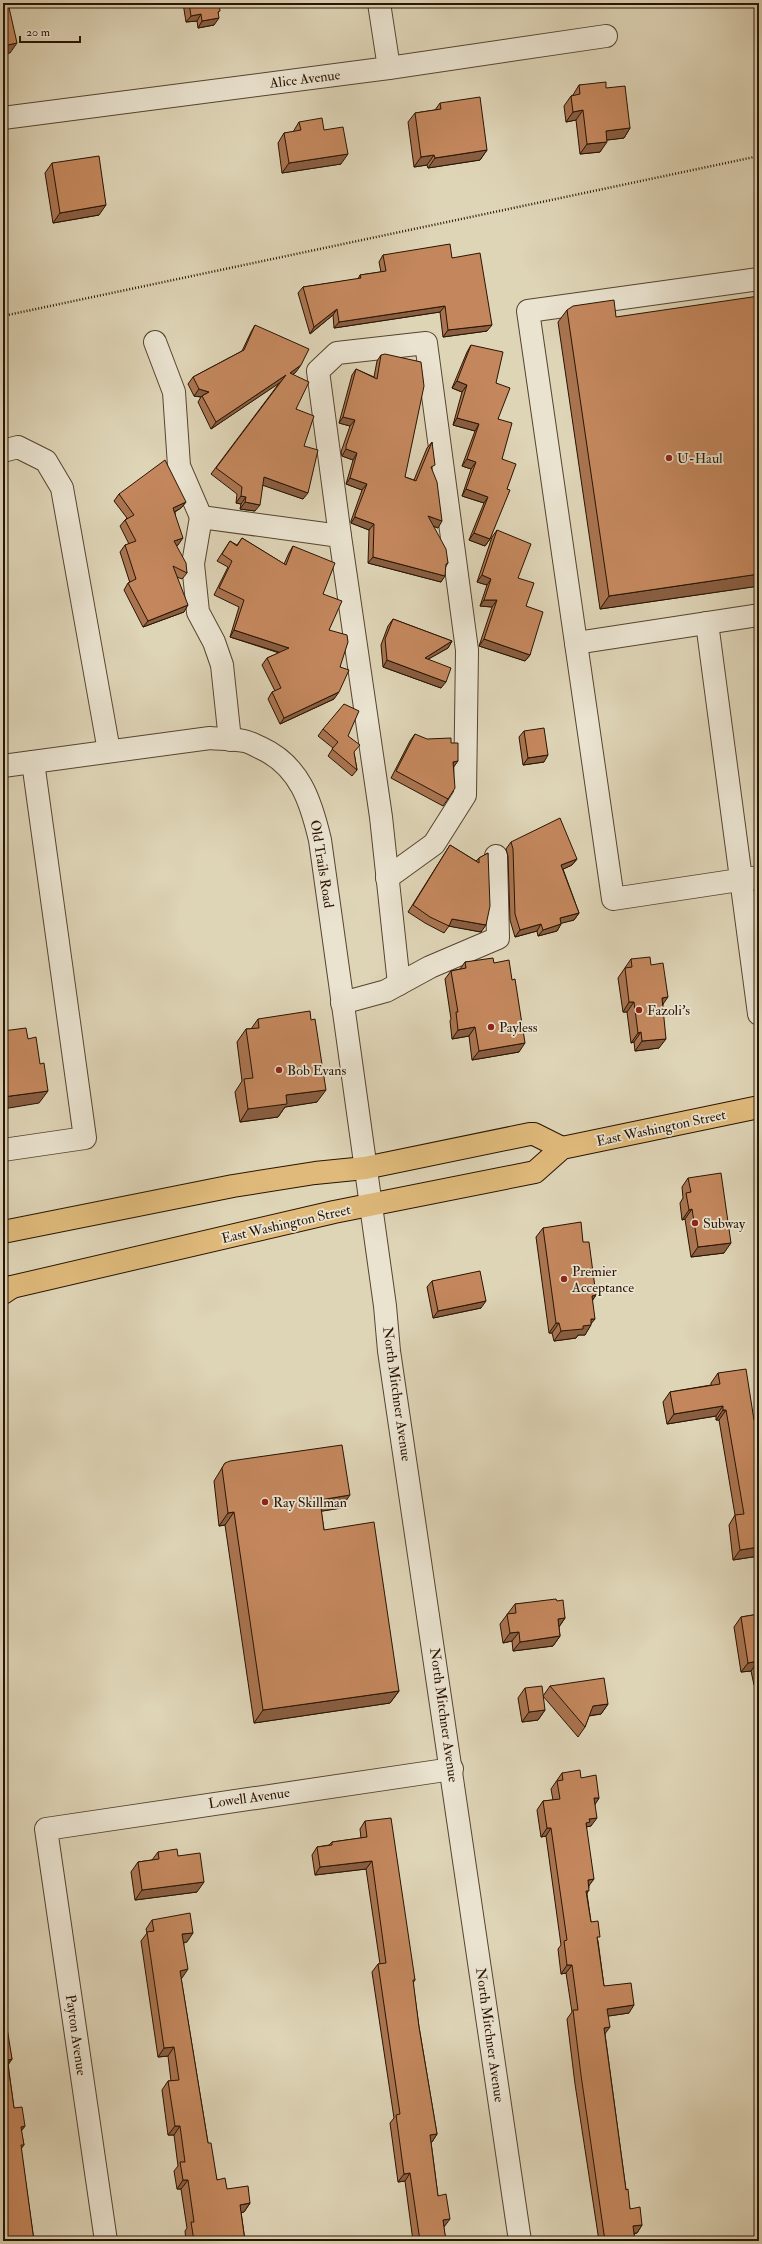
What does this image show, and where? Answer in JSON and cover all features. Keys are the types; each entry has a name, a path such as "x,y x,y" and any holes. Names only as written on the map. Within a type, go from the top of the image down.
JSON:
{"main road":[{"name":"East Washington Street","path":"3,1232 233,1186 315,1173 368,1187 535,1172 562,1148 759,1107"},
{"name":"East Washington Street","path":"6,1290 368,1187 534,1134 562,1148"}],"street":[{"path":"379,3 389,68"},
{"name":"Alice Avenue","path":"3,118 389,68 606,36"},
{"path":"750,878 613,899 528,311 759,279"},
{"path":"155,342 174,392 179,466 201,517 193,564 198,612 214,642 222,665 230,740"},
{"path":"387,878 434,844 465,795 467,650 426,343 337,353 318,371 380,817 399,984"},
{"path":"3,451 18,447 46,461 62,488 109,751"},
{"path":"201,517 340,536"},
{"path":"576,643 759,615"},
{"path":"707,623 750,878 759,1014"},
{"name":"Old Trails Road","path":"3,766 210,738 245,741 276,757 293,773 306,792 320,840 368,1187"},
{"path":"3,1150 85,1138 33,762"},
{"path":"342,1003 386,991 430,967 498,938 496,856"},
{"name":"North Mitchner Avenue","path":"368,1187 389,1351 452,1769 520,2241"},
{"name":"Lowell Avenue","path":"46,1829 452,1769"},
{"name":"Payton Avenue","path":"46,1829 106,2241"}],"path":[{"path":"3,316 759,156"}],"building":[{"path":"3,3 8,3 17,43 3,46"},
{"path":"189,3 219,3 219,18 202,21 201,14 191,16"},
{"path":"606,82 606,88 625,86 630,128 606,131 607,142 587,144 583,110 573,112 571,96 580,94 579,85"},
{"path":"480,97 487,150 435,158 434,155 421,157 415,113 441,109 440,103"},
{"path":"322,118 324,130 343,127 348,154 289,163 284,133 301,130 299,122"},
{"path":"99,156 106,205 60,213 52,163"},
{"path":"450,244 452,258 480,253 492,325 448,330 445,306 339,322 337,309 314,327 303,287 361,278 360,275 386,271 383,255"},
{"name":"U-Haul","path":"759,296 759,574 609,596 567,310 573,306 614,300 616,317"},
{"path":"255,325 309,349 301,365 290,373 309,382 296,409 314,416 304,446 318,450 308,493 264,477 260,505 245,502 246,497 241,496 242,487 216,468 286,375 216,422 202,396 209,392 199,389 193,377 244,350"},
{"path":"471,345 503,352 496,383 510,388 498,419 512,423 502,459 516,464 507,489 510,490 490,539 474,533 488,497 466,489 476,462 467,459 479,424 457,418 467,385 457,381"},
{"path":"385,354 421,362 424,386 405,477 416,481 432,442 435,465 431,467 437,482 442,521 428,516 446,549 448,563 446,564 445,576 373,557 374,524 355,517 367,484 350,478 357,453 346,449 346,446 355,420 343,417 356,369 377,379 381,355"},
{"path":"165,460 186,502 173,508 183,538 174,541 186,563 187,573 173,566 188,605 148,621 128,583 136,579 125,545 136,541 125,520 134,515 119,494"},
{"path":"497,530 531,544 518,578 534,583 526,606 543,612 530,655 484,639 497,600 484,600 491,579 482,575"},
{"path":"242,538 286,565 293,546 335,563 323,594 342,601 329,630 347,635 348,642 340,667 349,670 339,692 284,718 272,692 281,688 267,658 289,648 234,630 244,600 219,588 232,561 222,554 230,541 237,546"},
{"path":"393,619 452,641 425,658 451,668 446,682 387,660 385,639"},
{"path":"344,704 359,711 348,736 360,745 354,752 357,770 332,749 338,742 323,729"},
{"path":"544,728 548,755 528,758 524,731"},
{"path":"415,734 427,739 451,738 451,743 458,743 458,761 453,762 455,788 448,799 396,771"},
{"path":"560,818 577,859 561,865 579,913 560,918 561,924 543,930 541,924 520,930 515,914 513,849 511,842"},
{"path":"450,845 479,863 479,858 488,853 490,906 486,925 452,919 449,926 430,917 413,905"},
{"name":"Fazoli's","path":"650,957 651,965 663,963 668,997 662,998 666,1039 642,1041 641,1032 638,1033 634,1002 629,1002 625,968 632,967 631,959"},
{"path":"493,958 494,963 509,960 512,980 515,979 525,1043 479,1051 475,1027 458,1030 456,1012 458,1012 451,971 466,968 465,962"},
{"path":"310,1011 311,1020 315,1019 326,1090 286,1095 287,1104 248,1109 244,1079 253,1078 246,1029 259,1028 258,1019"},
{"path":"26,1028 28,1039 36,1037 40,1064 44,1063 48,1091 3,1097 3,1031"},
{"path":"721,1173 731,1243 698,1247 692,1209 689,1210 686,1193 691,1192 688,1178"},
{"name":"Premier Acceptance","path":"581,1222 583,1242 589,1242 596,1295 592,1296 595,1319 591,1319 591,1325 583,1326 583,1329 561,1331 559,1323 556,1323 543,1228"},
{"path":"480,1271 486,1301 438,1311 432,1281"},
{"path":"746,1369 754,1420 758,1420 759,1429 759,1547 740,1550 735,1515 744,1514 726,1410 723,1410 723,1406 674,1414 670,1392 720,1384 718,1373"},
{"path":"342,1445 350,1495 320,1500 324,1530 374,1522 399,1691 263,1710 234,1512 228,1513 222,1468 225,1463 230,1461"},
{"path":"556,1599 557,1601 563,1600 565,1618 558,1619 560,1636 520,1642 519,1632 510,1633 507,1614 516,1613 515,1604"},
{"path":"759,1614 759,1666 758,1661 748,1663 741,1617"},
{"path":"604,1678 608,1704 593,1706 585,1727 550,1686"},
{"path":"542,1686 545,1710 529,1712 525,1688"},
{"path":"580,1770 581,1778 596,1775 599,1798 594,1798 597,1818 589,1819 590,1822 586,1823 594,1879 588,1880 589,1891 586,1891 591,1922 598,1921 600,1937 597,1937 604,1986 631,1983 634,2005 607,2009 610,2027 604,2028 626,2190 628,2189 630,2209 640,2207 642,2225 633,2226 635,2241 605,2241 573,2010 578,2010 572,1965 567,1965 564,1941 567,1940 551,1828 547,1828 543,1801 560,1799 557,1781 563,1780 562,1773"},
{"path":"391,1818 415,1980 413,1980 419,2027 437,2134 430,2135 438,2196 446,2194 450,2219 443,2220 446,2241 420,2241 410,2173 404,2174 396,2115 400,2114 378,1964 386,1963 372,1861 320,1867 317,1847 332,1845 332,1842 367,1837 365,1821"},
{"path":"177,1849 178,1856 200,1853 204,1882 142,1890 138,1862 159,1859 158,1852"},
{"path":"190,1913 193,1933 182,1934 188,1969 180,1971 208,2143 211,2143 217,2180 225,2178 227,2189 248,2186 250,2203 240,2205 245,2241 194,2241 191,2222 194,2222 188,2180 183,2180 180,2162 185,2162 180,2126 175,2126 168,2081 179,2080 174,2047 164,2048 147,1932 154,1931 152,1920"},
{"path":"3,2015 5,2015 12,2059 8,2060 14,2108 22,2107 25,2126 21,2127 24,2145 21,2145 34,2241 7,2241 3,2214"}],"place":[{"name":"U-Haul","path":"669,458"},
{"name":"Fazoli's","path":"639,1010"},
{"name":"Payless","path":"491,1027"},
{"name":"Bob Evans","path":"279,1070"},
{"name":"Subway","path":"695,1223"},
{"name":"Premier Acceptance","path":"564,1279"},
{"name":"Ray Skillman","path":"265,1502"}]}
